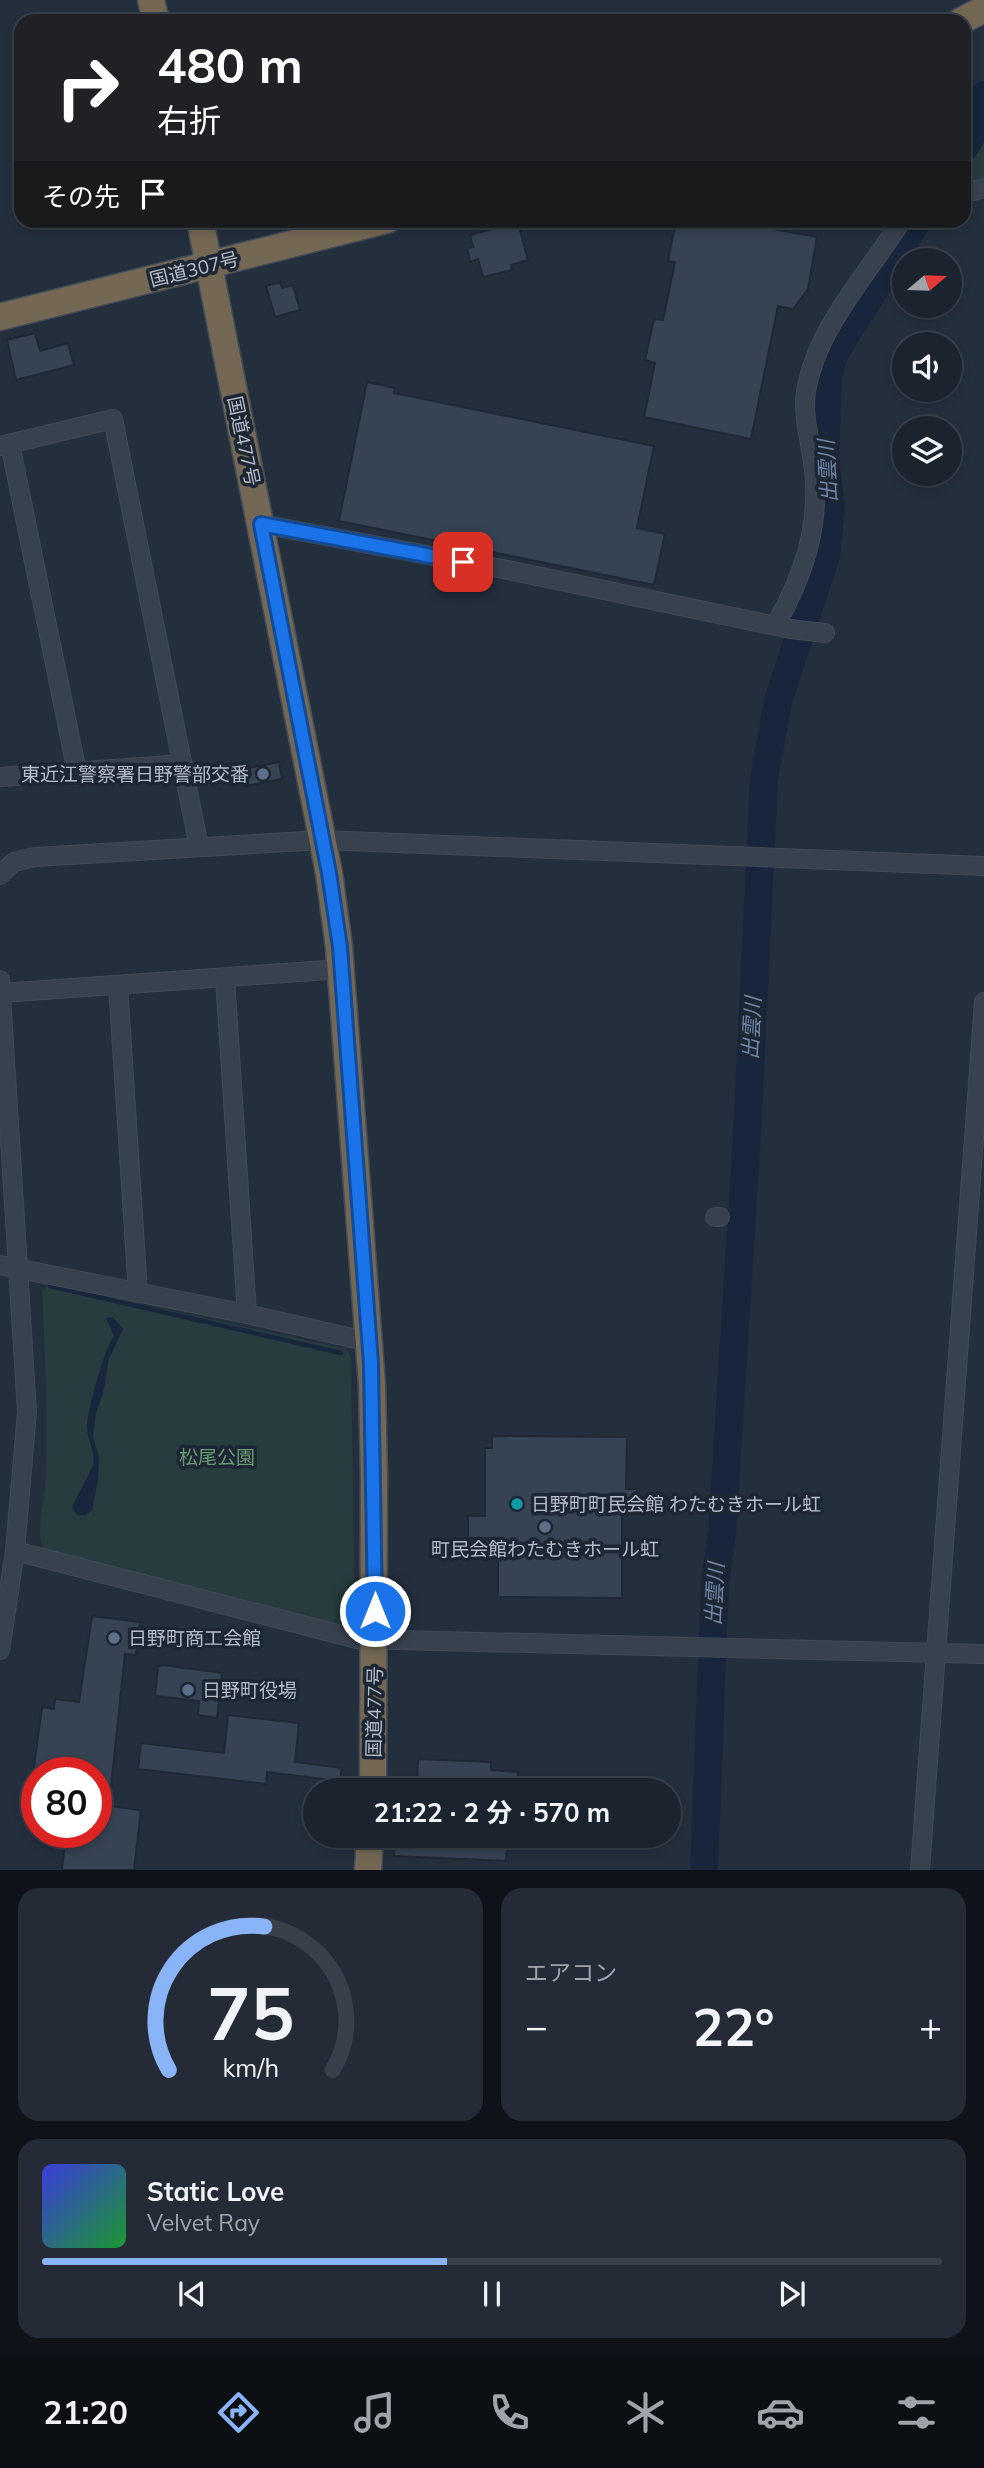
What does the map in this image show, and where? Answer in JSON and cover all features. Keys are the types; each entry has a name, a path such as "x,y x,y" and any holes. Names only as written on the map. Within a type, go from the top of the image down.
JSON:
{"highway":[{"name":"国道477号","path":"202,228 322,839 341,969 369,1342 374,1477 373,1778"},
{"name":"国道307号","path":"0,317 208,257 293,228"},
{"name":"国道307号","path":"0,299 348,228"},
{"path":"368,1870 369,1848"}],"street":[{"path":"783,626 809,544 814,507 814,472 805,395 811,368 830,328 897,228"},
{"path":"77,772 5,445 113,419 199,847"},
{"path":"261,524 825,633"},
{"path":"0,777 183,764"},
{"path":"0,875 24,858 322,839 984,866"},
{"path":"0,1650 27,1412 1,986 118,985 341,969"},
{"path":"225,978 247,1314"},
{"path":"118,985 138,1293"},
{"path":"920,1870 984,1002"},
{"path":"0,1265 247,1314 369,1342"},
{"path":"10,1547 357,1639 374,1641 984,1654"}],"green space":[{"path":"984,134 984,183 976,183 971,178 971,160"},
{"name":"松尾公園","path":"49,1284 346,1349 351,1357 355,1620 348,1629 45,1551 40,1537 47,1438 42,1290"}],"water":[{"path":"113,1317 123,1329 109,1359 103,1394 96,1413 93,1437 99,1458 98,1480 92,1510 86,1515 77,1515 72,1508 94,1460 87,1427 102,1366 114,1336 106,1318"}],"building":[{"path":"496,228 520,228 528,260 511,265 512,270 483,277 478,259 470,262 467,248 473,247 470,235"},
{"path":"674,228 768,228 817,237 808,289 793,309 778,306 751,439 644,417 655,363 645,360 654,319 663,320 675,262 668,261"},
{"path":"280,282 282,288 293,285 300,310 275,317 266,286"},
{"path":"35,333 40,351 68,343 74,365 16,380 7,340"},
{"path":"367,382 395,388 394,393 654,446 637,528 665,534 654,585 339,521"},
{"name":"東近江警察署日野警部交番","path":"279,762 282,779 246,786 243,769"},
{"name":"町民会館わたむきホール虹","path":"492,1436 627,1437 626,1489 637,1489 637,1508 622,1508 622,1598 498,1597 498,1538 468,1538 468,1516 485,1516 485,1448 492,1448"},
{"path":"92,1616 140,1622 136,1655 125,1654 112,1778 112,1757 35,1757 42,1707 54,1709 55,1699 79,1702"},
{"name":"日野町役場","path":"158,1666 222,1673 217,1718 198,1715 199,1701 155,1696"},
{"path":"228,1715 299,1723 295,1762 342,1768 340,1778 267,1772 266,1784 138,1769 141,1743 224,1753"},
{"path":"418,1759 491,1762 491,1770 518,1772 518,1778 417,1778"},
{"path":"112,1806 141,1810 134,1870 62,1870 64,1848 112,1848"},
{"path":"394,1848 507,1848 506,1861 394,1856"}],"waterway":[{"name":"出雲川","path":"971,137 976,129 984,95"},
{"name":"出雲川","path":"704,1870 715,1583 722,1533 747,1134 764,779 778,701 826,556 831,507 825,458 828,374 836,351 913,228"},
{"path":"50,1286 341,1353"}],"place":[{"name":"東近江警察署日野警部交番","path":"263,774"},
{"name":"日野町町民会館 わたむきホール虹","path":"517,1504"},
{"name":"町民会館わたむきホール虹","path":"545,1527"},
{"name":"日野町商工会館","path":"114,1638"},
{"name":"日野町役場","path":"188,1690"}],"route":[{"path":"375,1611 371,1364 340,947 329,873 261,524 463,562"}]}
